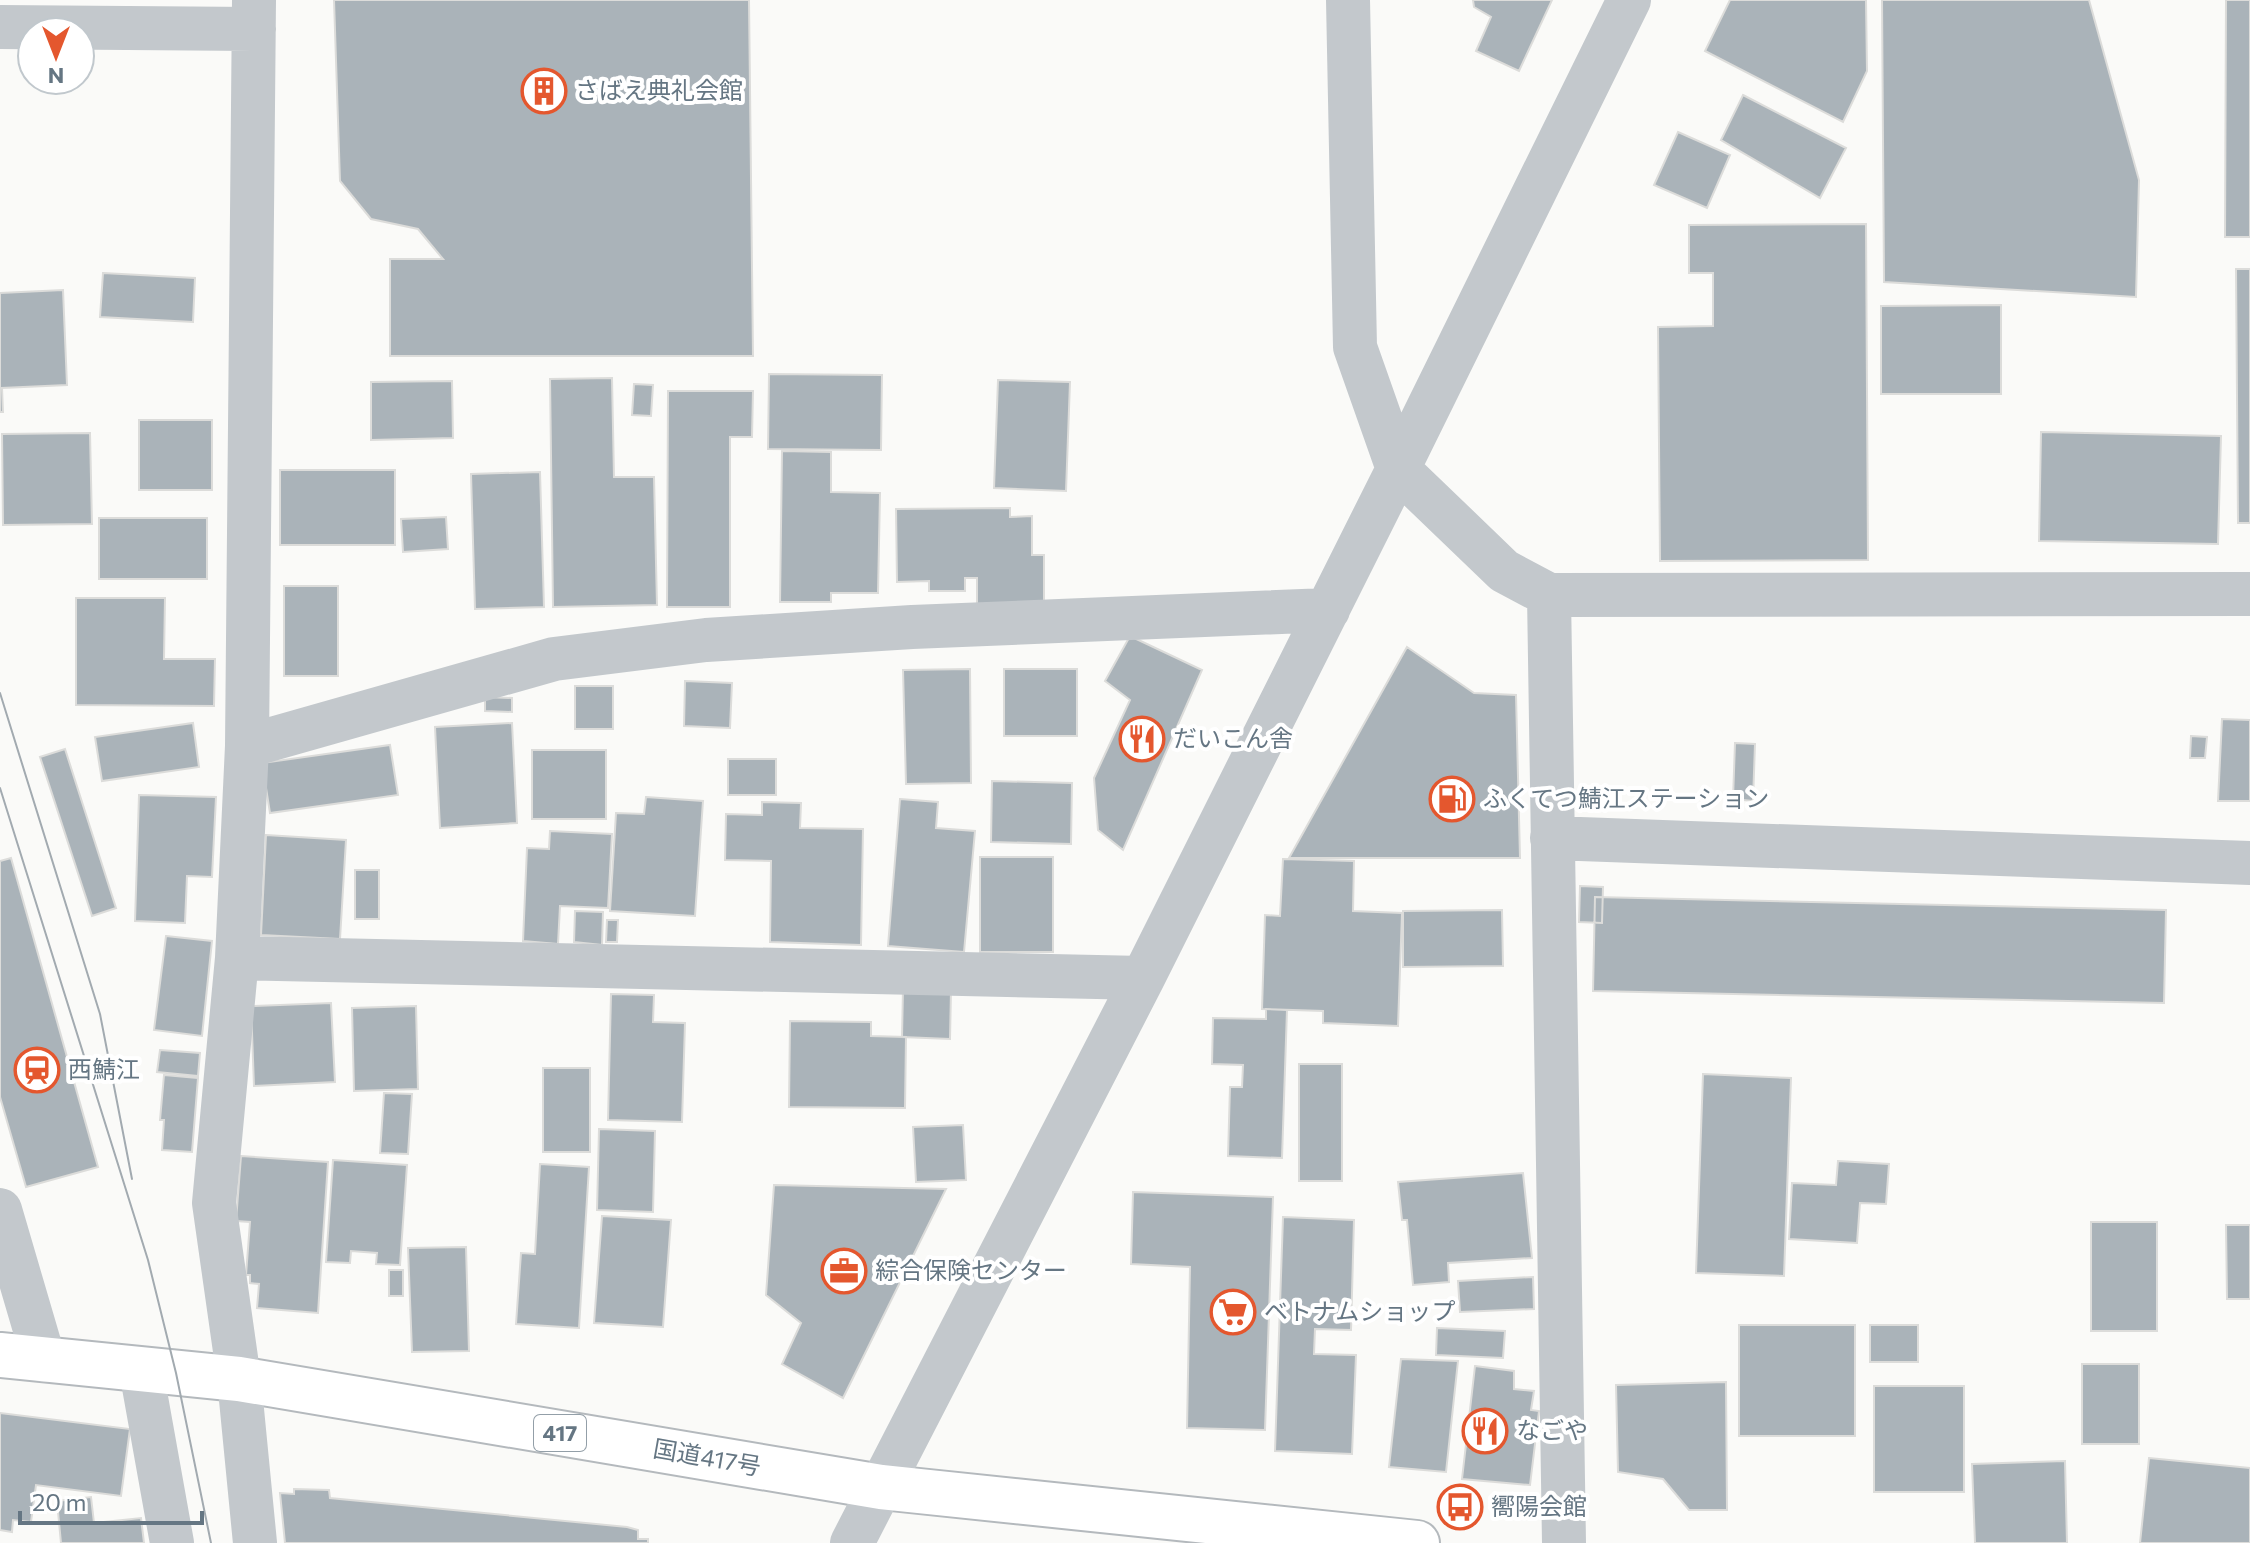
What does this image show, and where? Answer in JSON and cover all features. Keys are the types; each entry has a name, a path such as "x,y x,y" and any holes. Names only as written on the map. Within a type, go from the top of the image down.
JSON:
{"highway":[{"name":"国道417号","path":"0,1355 239,1379 881,1487 1417,1543"}],"street":[{"path":"1348,0 1355,347 1398,469 1504,571 1549,595 2250,594"},
{"path":"852,1543 1143,978 1629,0"},
{"path":"0,27 254,15 247,746 237,958 214,1203 239,1379 255,1543"},
{"path":"1549,595 1564,1543"},
{"path":"247,746 554,659 706,640 912,627 1328,610"},
{"path":"1552,838 2250,863"},
{"path":"237,958 1143,978"},
{"path":"0,1210 44,1360"},
{"path":"141,1370 172,1543"}],"building":[{"name":"さばえ典礼会館","path":"334,0 749,0 753,356 390,356 390,259 443,259 418,229 371,219 340,181"},
{"path":"1473,0 1552,0 1519,71 1476,51 1491,17 1474,7"},
{"path":"1730,0 1866,0 1867,71 1843,122 1705,51"},
{"path":"1882,0 2089,0 2139,180 2136,297 1884,282"},
{"path":"2226,0 2250,0 2250,237 2225,237"},
{"path":"1743,95 1846,148 1820,198 1721,140"},
{"path":"1678,132 1730,155 1707,208 1654,185"},
{"path":"1866,224 1868,560 1660,561 1658,327 1713,326 1713,273 1689,273 1689,225"},
{"path":"2236,269 2250,269 2250,523 2238,523"},
{"path":"103,273 195,278 193,322 100,317"},
{"path":"63,290 67,385 2,388 3,412 0,412 0,293"},
{"path":"2001,305 2001,394 1881,394 1881,306"},
{"path":"769,374 882,375 881,450 768,449"},
{"path":"612,378 614,477 654,477 657,605 553,607 550,379"},
{"path":"998,380 1070,382 1066,491 994,488"},
{"path":"452,381 453,438 371,440 371,382"},
{"path":"634,384 653,385 651,416 632,415"},
{"path":"668,391 753,391 752,437 730,437 730,607 667,607"},
{"path":"139,420 212,420 212,490 139,490"},
{"path":"2041,432 2221,436 2218,544 2039,541"},
{"path":"90,433 92,524 3,525 2,434"},
{"path":"782,451 831,452 831,492 880,493 878,593 831,593 831,602 780,602"},
{"path":"280,470 395,470 395,545 280,545"},
{"path":"540,472 544,607 475,609 471,474"},
{"path":"1010,508 1010,517 1032,516 1032,555 1044,555 1044,603 977,604 977,578 965,578 965,591 929,591 929,581 897,582 896,509"},
{"path":"446,517 448,549 403,552 401,519"},
{"path":"99,518 207,518 207,579 99,579"},
{"path":"284,586 338,586 338,676 284,676"},
{"path":"76,598 165,598 164,659 215,659 214,706 76,705"},
{"name":"だいこん舎","path":"1130,636 1202,670 1123,850 1098,830 1094,778 1130,700 1105,681"},
{"path":"1407,647 1474,693 1516,695 1520,858 1289,858"},
{"path":"970,669 971,783 906,784 903,670"},
{"path":"1004,669 1077,669 1077,736 1004,736"},
{"path":"685,681 732,683 730,728 684,726"},
{"path":"575,686 613,686 613,729 575,729"},
{"path":"485,697 512,698 512,712 485,711"},
{"path":"2222,719 2250,720 2250,801 2218,801"},
{"path":"193,723 199,767 102,781 95,737"},
{"path":"512,723 517,823 440,828 435,727"},
{"path":"2191,736 2207,737 2205,758 2190,758"},
{"path":"1735,743 1755,744 1753,801 1733,799"},
{"path":"390,745 398,795 270,813 262,763"},
{"path":"65,749 116,908 92,916 40,757"},
{"path":"532,750 606,750 606,819 532,819"},
{"path":"728,759 776,759 776,795 728,795"},
{"path":"992,781 1072,783 1071,844 991,842"},
{"path":"139,795 216,797 212,877 187,876 185,923 135,921"},
{"path":"646,797 703,801 695,916 610,911 616,813 644,814"},
{"path":"900,799 938,802 936,828 975,831 964,952 888,946"},
{"path":"762,802 801,803 800,828 863,829 861,945 770,942 771,861 725,860 726,814 762,815"},
{"path":"550,831 612,834 608,908 560,906 558,944 523,941 527,848 549,849"},
{"path":"266,835 346,840 340,939 261,935"},
{"path":"980,857 1053,857 1053,952 980,952"},
{"path":"11,858 98,1167 26,1187 0,1097 0,861"},
{"path":"1283,859 1354,861 1353,911 1402,913 1398,1026 1323,1023 1323,1011 1262,1009 1265,915 1280,916"},
{"path":"355,870 379,870 379,919 355,919"},
{"path":"1580,886 1603,887 1602,923 1579,922"},
{"path":"1595,897 2166,910 2164,1003 1593,991"},
{"path":"1502,910 1503,966 1403,967 1403,911"},
{"path":"575,911 603,912 602,945 574,942"},
{"path":"607,920 618,920 617,942 606,942"},
{"path":"166,936 212,941 202,1036 154,1030"},
{"path":"903,989 951,990 950,1039 902,1037"},
{"path":"611,994 654,995 653,1022 685,1023 682,1122 608,1120"},
{"path":"331,1003 335,1082 254,1086 251,1006"},
{"path":"416,1006 418,1089 354,1091 352,1008"},
{"path":"1266,1009 1287,1010 1282,1158 1228,1156 1230,1087 1242,1087 1243,1065 1212,1064 1213,1018 1266,1019"},
{"path":"790,1021 871,1022 871,1036 906,1037 905,1108 789,1107"},
{"path":"160,1050 200,1053 198,1076 157,1072"},
{"path":"1299,1064 1342,1064 1342,1181 1299,1181"},
{"path":"543,1068 590,1068 590,1152 543,1152"},
{"path":"1703,1074 1791,1078 1784,1276 1696,1273"},
{"path":"164,1075 198,1078 192,1152 162,1150 164,1120 160,1120"},
{"path":"384,1093 412,1094 408,1154 380,1153"},
{"path":"963,1125 966,1180 916,1182 913,1127"},
{"path":"599,1129 655,1131 653,1212 597,1210"},
{"path":"241,1156 328,1162 318,1313 257,1308 259,1284 250,1283 250,1275 246,1275 250,1222 236,1221"},
{"path":"333,1160 407,1165 400,1265 376,1264 377,1253 351,1251 350,1263 326,1262"},
{"path":"1838,1161 1889,1164 1886,1204 1860,1203 1857,1243 1789,1239 1792,1183 1836,1185"},
{"path":"540,1164 589,1167 579,1328 516,1324 521,1253 535,1254"},
{"path":"1523,1173 1532,1258 1448,1263 1449,1282 1413,1285 1407,1220 1402,1220 1398,1182"},
{"path":"774,1185 946,1189 843,1398 782,1364 801,1323 766,1295"},
{"path":"1133,1192 1273,1197 1265,1430 1187,1428 1190,1267 1131,1264"},
{"path":"602,1216 671,1220 663,1327 594,1323"},
{"path":"1283,1217 1354,1220 1351,1330 1315,1329 1314,1354 1356,1355 1352,1454 1275,1451"},
{"path":"2091,1222 2157,1222 2157,1331 2091,1331"},
{"path":"2226,1225 2250,1225 2250,1299 2227,1299"},
{"path":"466,1247 469,1351 412,1352 408,1248"},
{"path":"389,1270 403,1270 403,1296 389,1296"},
{"path":"1533,1277 1534,1309 1460,1312 1458,1281"},
{"path":"1739,1325 1855,1325 1855,1436 1739,1436"},
{"path":"1870,1325 1918,1325 1918,1362 1870,1362"},
{"path":"1437,1328 1505,1331 1503,1358 1436,1355"},
{"path":"1401,1359 1458,1361 1446,1472 1389,1467"},
{"path":"2082,1364 2139,1364 2139,1444 2082,1444"},
{"path":"1475,1366 1514,1371 1514,1389 1534,1391 1531,1410 1539,1411 1530,1485 1462,1479"},
{"path":"1726,1382 1727,1510 1689,1510 1663,1479 1618,1472 1616,1385"},
{"path":"1874,1386 1964,1386 1964,1492 1874,1492"},
{"path":"0,1413 130,1429 121,1496 36,1485 31,1522 13,1520 12,1532 0,1530"},
{"path":"2149,1458 2250,1468 2250,1543 2140,1543"},
{"path":"2065,1461 2067,1543 1975,1543 1972,1464"},
{"path":"294,1489 329,1490 330,1498 627,1527 638,1530 638,1539 648,1539 648,1543 285,1543 280,1493 294,1494"},
{"path":"91,1497 94,1523 141,1518 144,1543 61,1543 57,1501"}],"tram line":[{"path":"0,693 100,1014 132,1179"},
{"path":"0,788 148,1260 176,1373 211,1543"}],"place":[{"name":"さばえ典礼会館","path":"544,91"},
{"name":"だいこん舎","path":"1142,739"},
{"name":"ふくてつ鯖江ステーション","path":"1452,799"},
{"name":"西鯖江","path":"37,1070"},
{"name":"綜合保険センター","path":"844,1271"},
{"name":"ベトナムショップ","path":"1233,1312"},
{"name":"なごや","path":"1485,1431"},
{"name":"嚮陽会館","path":"1460,1507"}]}
